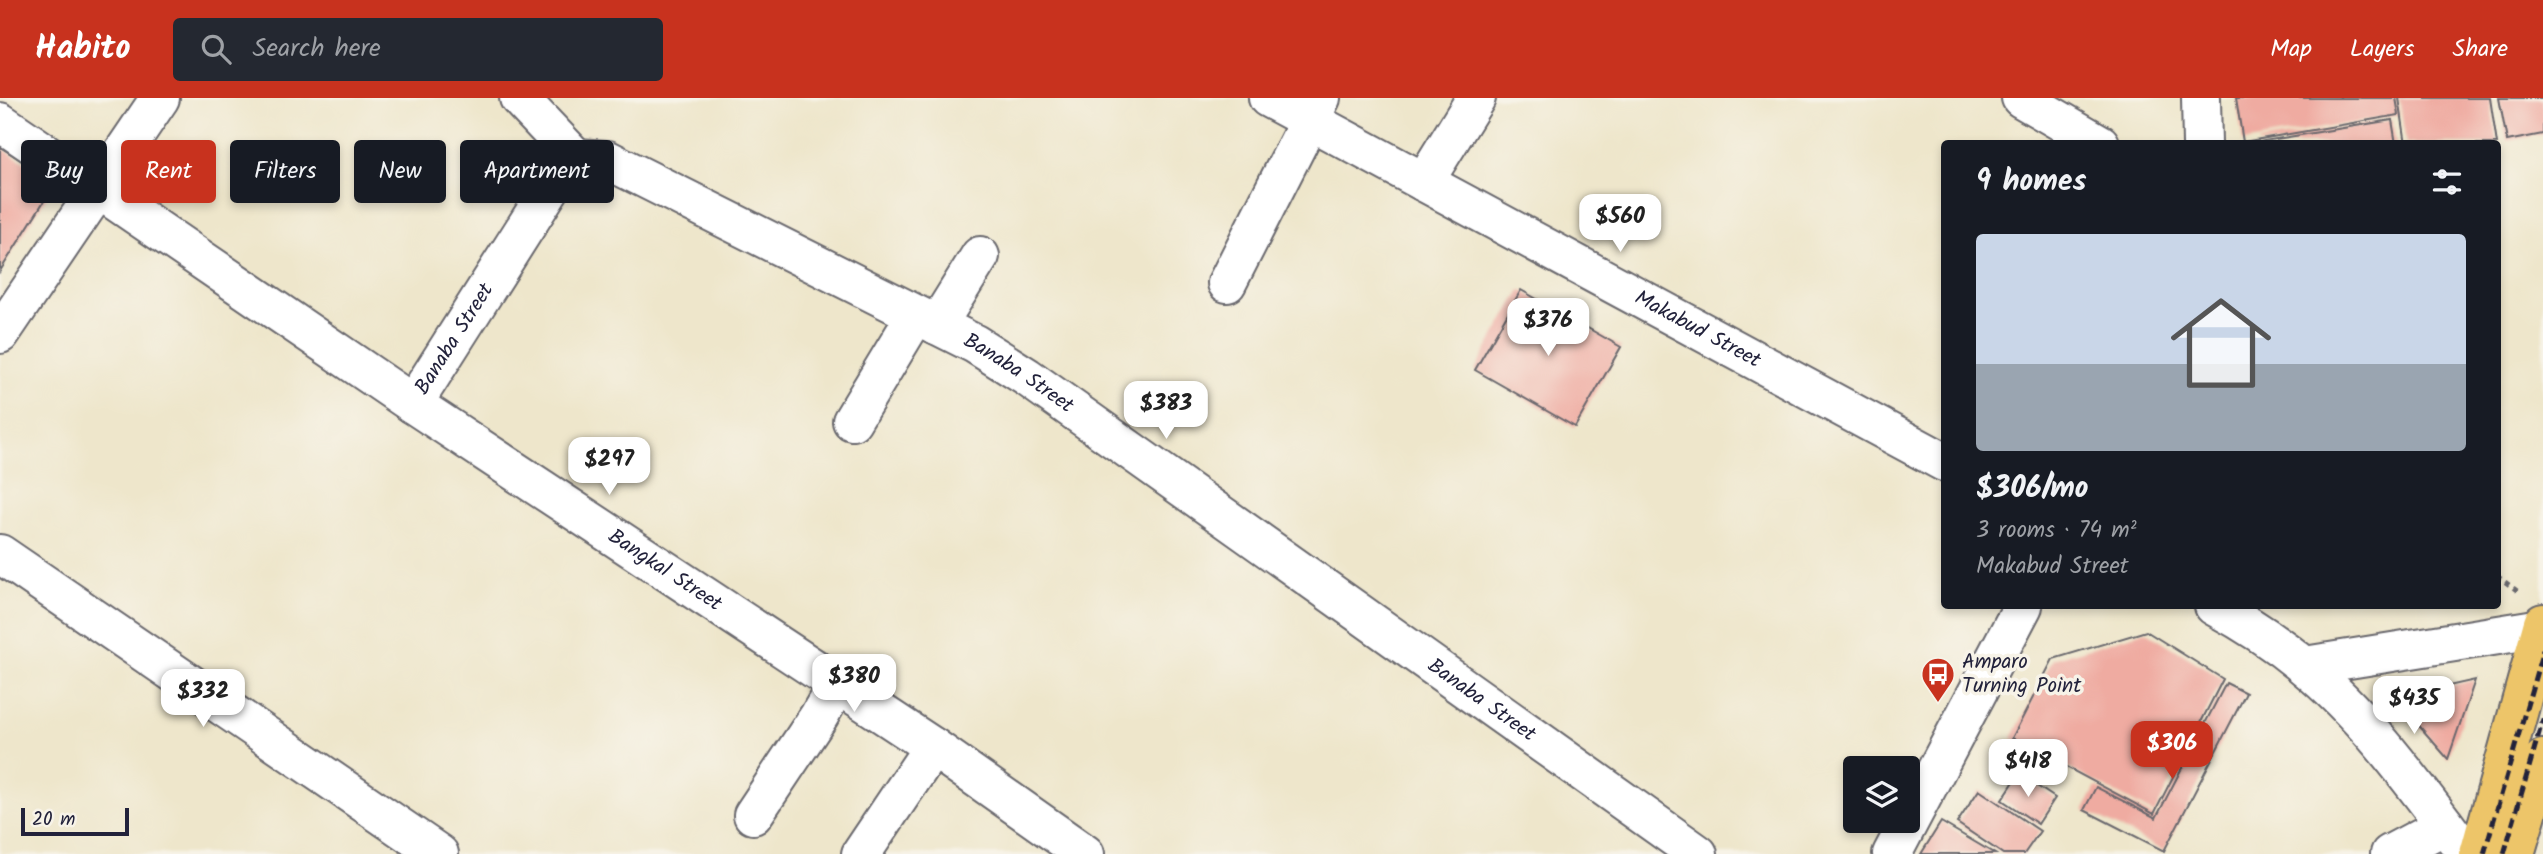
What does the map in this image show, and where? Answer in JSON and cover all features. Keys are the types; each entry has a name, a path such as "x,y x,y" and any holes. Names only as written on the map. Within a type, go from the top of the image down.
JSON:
{"main road":[{"path":"2479,854 2542,626"},
{"path":"2515,854 2543,759"}],"street":[{"path":"520,98 559,140"},
{"name":"Makabud Street","path":"1268,98 1315,109 1424,182 1941,460"},
{"path":"1424,182 1476,98"},
{"path":"2021,98 2093,140"},
{"path":"2202,98 2202,140"},
{"path":"107,176 158,99"},
{"path":"1227,283 1315,109"},
{"name":"Bangkal Street","path":"0,122 27,140"},
{"name":"Banaba Street","path":"614,163 975,344 1027,377 1655,842 1698,854"},
{"name":"Bangkal Street","path":"107,194 413,404 933,747 1085,854"},
{"path":"0,334 89,203"},
{"name":"Banaba Street","path":"413,404 541,203"},
{"path":"852,421 926,320 980,257"},
{"path":"0,554 439,854"},
{"path":"1892,854 2021,609"},
{"path":"2219,609 2259,631 2305,666 2388,751 2456,839 2390,854"},
{"path":"2305,666 2542,626"},
{"path":"753,815 838,683"},
{"path":"861,854 933,747"}],"building":[{"path":"2236,98 2396,98 2399,115 2243,140"},
{"path":"2399,98 2490,98 2496,140 2405,140"},
{"path":"2499,98 2543,98 2543,134 2507,141"},
{"path":"2392,120 2395,140 2270,140"},
{"path":"0,147 21,160 21,203 43,203 0,271"},
{"path":"1521,290 1621,347 1575,427 1475,370"},
{"path":"2146,631 2223,679 2154,814 2012,738 2053,659"},
{"path":"2475,680 2448,759 2395,698"},
{"path":"2226,683 2246,693 2164,851 2084,810 2096,787 2156,818"},
{"path":"2019,774 2055,798 2038,824 2002,800"},
{"path":"1979,790 2040,831 2024,854 2003,854 1957,823"},
{"path":"1941,822 1995,854 1921,854"}],"railway":[{"path":"2484,854 2543,650"},
{"path":"2504,854 2543,719"}],"place":[{"name":"Amparo Turning Point","path":"1938,704"}]}
